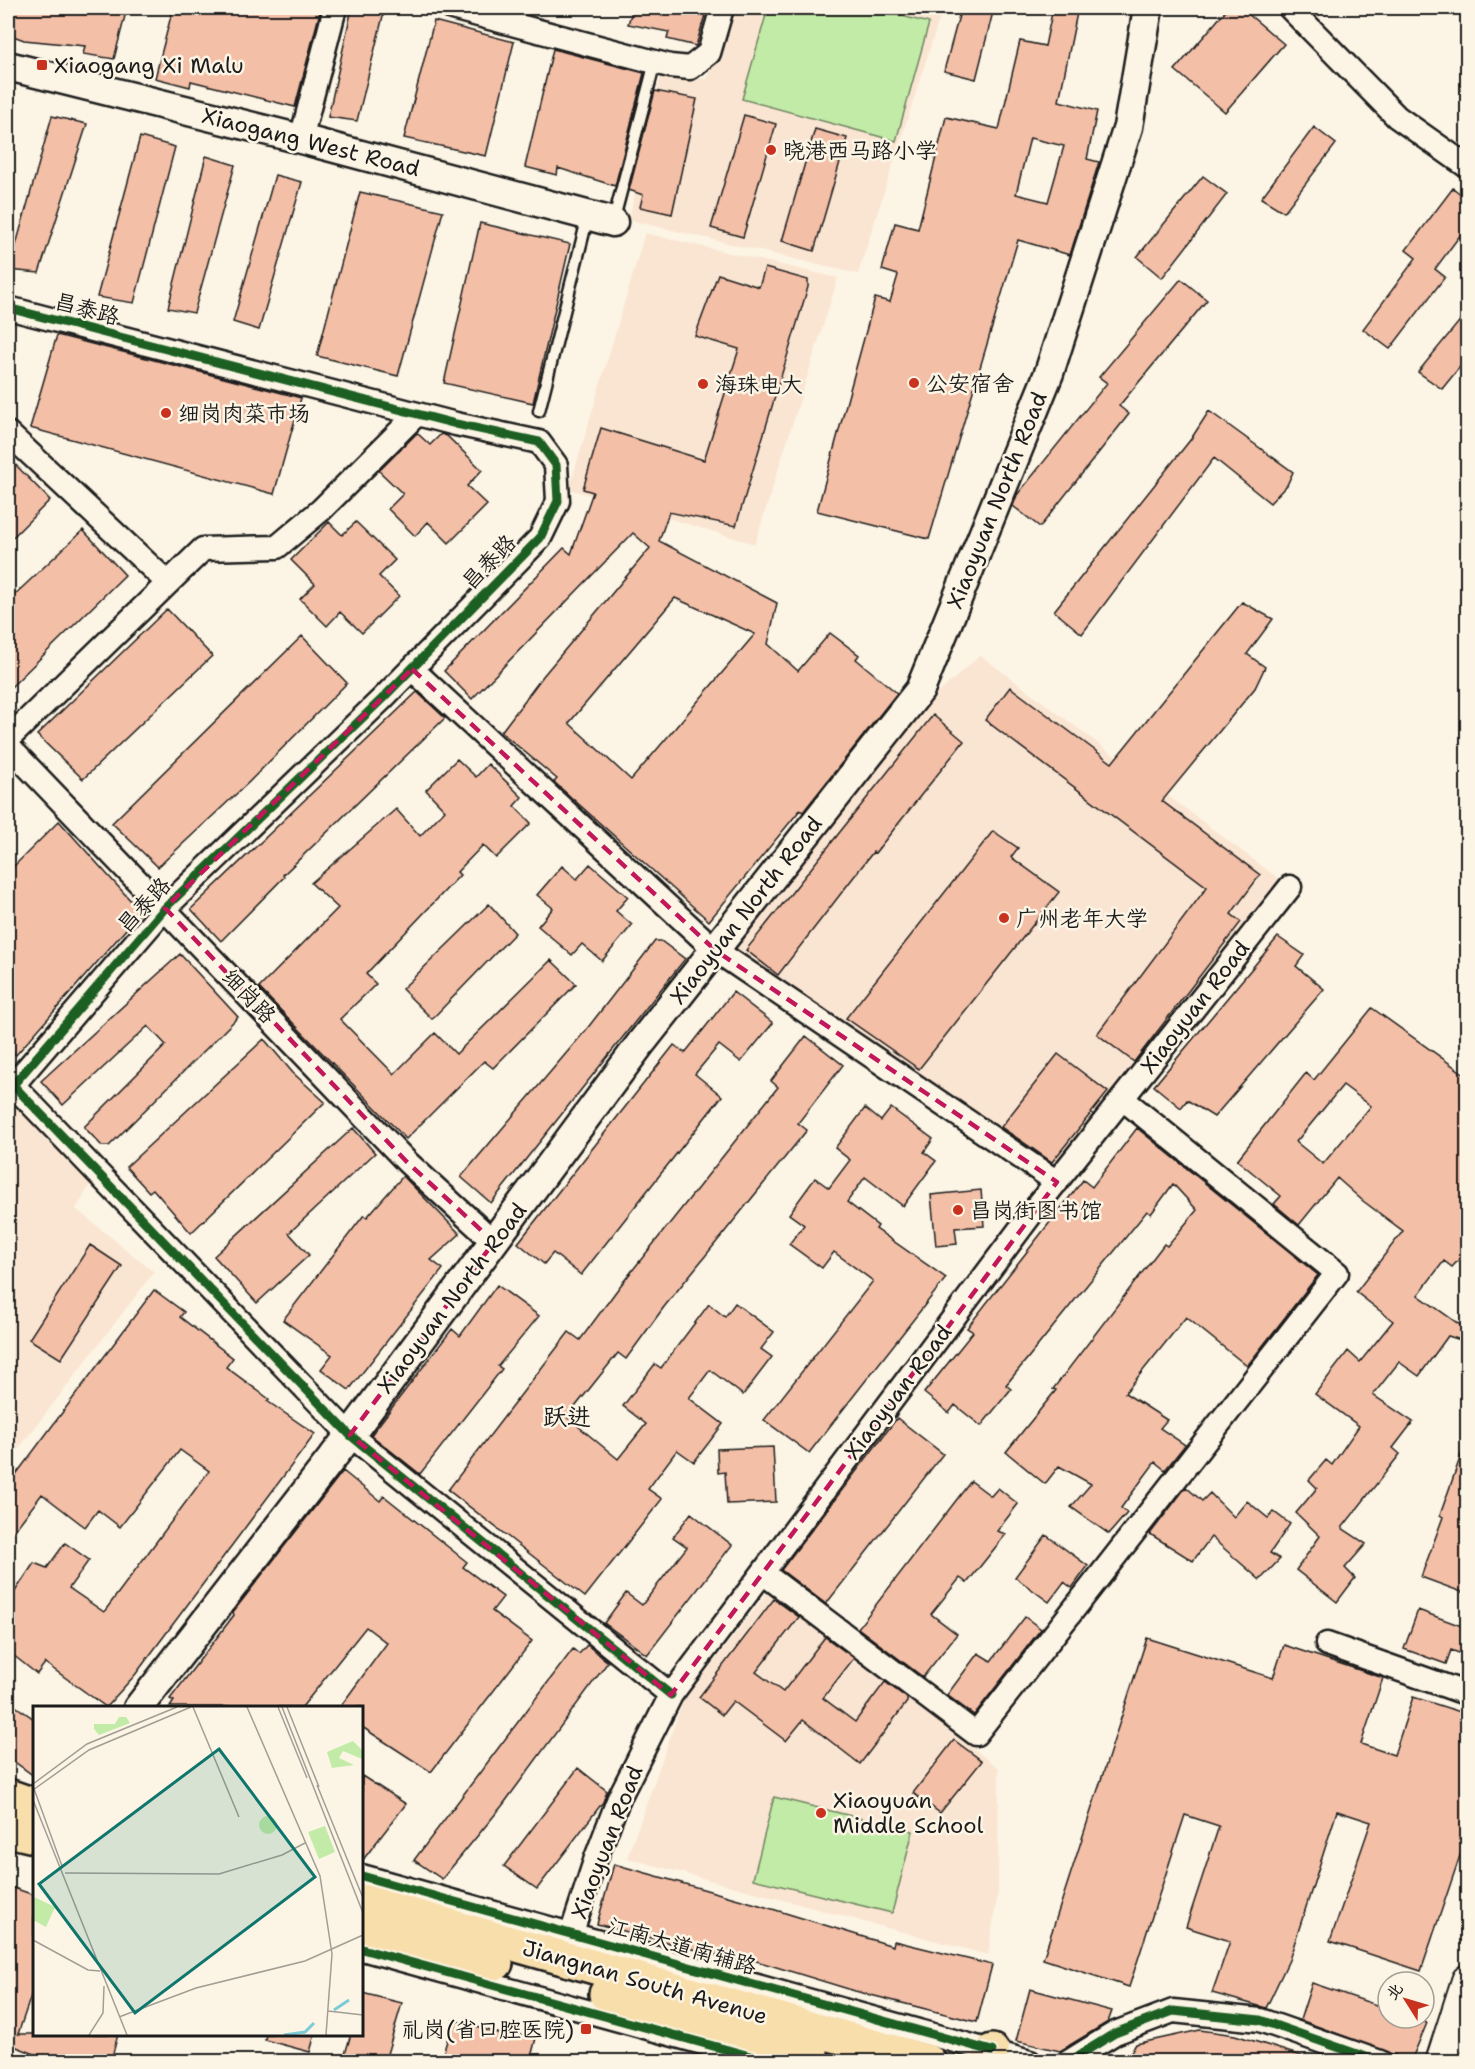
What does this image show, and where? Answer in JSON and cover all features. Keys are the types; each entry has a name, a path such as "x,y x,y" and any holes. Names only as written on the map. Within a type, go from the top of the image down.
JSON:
{"main road":[{"path":"8,1796 33,1805"},
{"path":"8,1830 33,1836"},
{"name":"Jiangnan South Avenue","path":"363,1901 429,1932 704,2009 929,2061"},
{"name":"Jiangnan South Avenue","path":"363,1926 429,1932"},
{"path":"1442,2061 1467,1981"},
{"name":"Jiangnan South Avenue","path":"704,2009 854,2061"}],"street":[{"path":"301,139 335,8"},
{"path":"452,8 655,62 690,68 708,53 722,8"},
{"name":"Xiaoyuan North Road","path":"139,1706 350,1435 641,1043 920,690 1049,373 1128,127 1148,8"},
{"path":"1290,8 1398,117 1467,167"},
{"name":"Xiaogang West Road","path":"8,66 301,139 600,219"},
{"name":"昌泰路","path":"8,308 417,414 539,442 556,465 558,501 540,538 412,669 165,908 14,1085 350,1435"},
{"path":"8,739 203,549 277,547 321,510 417,414"},
{"path":"8,433 168,583"},
{"path":"412,669 715,950 1057,1182"},
{"name":"细岗路","path":"8,747 407,1162 494,1242"},
{"name":"Xiaoyuan Road","path":"571,1935 596,1858 619,1798 671,1695 1057,1182 1290,887"},
{"path":"763,1573 976,1734 1336,1273 1123,1099"},
{"path":"350,1435 671,1695"},
{"path":"1327,1644 1467,1694"},
{"name":"江南大道南辅路","path":"363,1877 429,1932 704,2009 1030,2061"},
{"name":"江南大道南辅路","path":"363,1949 429,1932 571,1935 704,2009 771,2061"},
{"path":"1068,2061 1115,2033 1173,2011 1260,2020 1380,2061"}],"lane":[{"path":"539,411 600,219 655,62"}],"highlighted area":[{"path":"412,669 715,950 1057,1182 671,1695 350,1435 494,1242 407,1162 165,908"}],"shaded area":[{"name":"晓港西马路小学","path":"729,8 905,8 940,17 858,274 629,220 661,75 707,79"},
{"name":"海珠电大","path":"645,233 838,278 755,544 569,489"},
{"name":"广州老年大学","path":"980,655 1290,887 1057,1182 715,950 923,707"},
{"path":"8,1084 93,1180 76,1209 154,1272 8,1463"},
{"name":"Xiaoyuan Middle School","path":"768,1592 999,1768 998,1892 988,1955 627,1858 683,1701"}],"green space":[{"path":"768,8 871,8 929,23 896,141 742,99"},
{"path":"774,1797 913,1831 892,1913 753,1879"}],"building":[{"path":"8,8 127,8 114,59 83,54 85,46 24,40 8,34"},
{"path":"173,8 321,8 295,107 191,81 190,87 155,78"},
{"path":"352,8 385,8 357,121 328,117"},
{"path":"633,8 707,8 696,46 667,39 669,32 628,24"},
{"path":"961,8 994,8 976,79 944,71"},
{"name":"公安宿舍","path":"1053,8 1078,8 1059,101 1097,111 1087,159 1099,162 1070,255 1018,240 929,539 817,511 875,298 890,302 898,275 882,270 895,223 918,229 946,117 999,129 1020,41 1045,46","holes":["1030,138 1064,146 1048,202 1016,194"]},
{"path":"1228,8 1241,8 1284,44 1225,112 1175,70"},
{"path":"434,21 514,42 486,156 404,138"},
{"path":"553,49 644,73 615,186 558,168 557,175 525,167"},
{"path":"655,91 697,99 672,214 640,207 643,195 629,190"},
{"path":"744,115 776,124 743,237 711,228"},
{"path":"52,116 87,124 39,273 9,270"},
{"path":"1314,127 1336,144 1284,212 1261,198"},
{"path":"815,129 847,138 814,251 782,241"},
{"path":"140,137 175,147 134,303 97,297"},
{"path":"206,156 235,165 194,313 168,308"},
{"path":"275,175 302,182 259,330 233,322"},
{"path":"1203,176 1227,194 1162,278 1137,257"},
{"path":"1453,188 1467,199 1467,226 1435,269 1445,277 1390,349 1363,329 1416,258 1406,250"},
{"path":"360,192 443,211 398,376 317,356"},
{"path":"480,223 570,244 533,403 444,383"},
{"path":"765,268 808,280 808,287 736,526 669,512 659,541 777,603 768,644 798,671 830,633 859,655 856,659 897,693 803,812 800,810 709,921 554,782 557,779 501,732 543,676 650,548 633,533 472,699 444,671 564,548 571,554 593,492 583,489 601,428 704,460 739,349 695,336 718,274 759,287","holes":["675,598 755,634 631,780 569,723"]},
{"path":"1181,279 1207,300 1119,406 1129,414 1040,527 1013,506 1017,495 1107,383 1099,377"},
{"path":"1467,312 1467,358 1442,389 1418,372"},
{"name":"细岗肉菜市场","path":"57,335 301,398 274,494 30,428"},
{"path":"1209,411 1293,472 1287,485 1270,503 1214,458 1082,634 1054,611 1191,439"},
{"path":"417,433 430,445 441,434 447,436 482,470 467,486 487,505 449,543 428,522 415,536 388,509 403,494 379,471"},
{"path":"8,457 50,500 8,542"},
{"path":"329,522 342,535 356,522 395,560 379,576 399,596 362,633 340,612 327,626 300,599 315,584 291,560"},
{"path":"83,530 125,575 8,690 8,601"},
{"path":"1242,602 1273,619 1247,654 1265,667 1255,688 1162,801 1260,875 1231,914 1241,922 1134,1062 1097,1034 1207,887 985,720 1010,687 1112,763"},
{"path":"167,609 212,656 83,779 37,735"},
{"path":"302,636 347,683 248,783 158,867 112,823"},
{"path":"417,692 445,718 283,875 284,877 221,941 191,909"},
{"path":"933,715 964,741 875,853 873,852 778,975 746,950"},
{"path":"457,759 476,777 488,764 522,797 514,806 531,823 496,858 483,845 457,872 460,875 366,974 376,984 340,1019 394,1074 435,1033 456,1054 551,960 576,984 493,1068 484,1061 406,1139 259,988 338,908 311,883 396,809 420,836 445,810 426,790"},
{"path":"59,821 141,912 16,1055 8,1047 8,872"},
{"path":"993,831 1018,848 1011,857 1059,892 919,1069 846,1018"},
{"path":"590,864 628,897 616,911 632,925 602,961 582,944 572,955 538,926 553,908 537,895 562,866 577,879"},
{"path":"489,904 515,933 432,1019 402,989"},
{"path":"1278,937 1304,955 1296,966 1324,989 1214,1117 1187,1100 1181,1108 1154,1086"},
{"path":"655,941 661,941 685,959 491,1203 461,1177 586,1030"},
{"path":"180,954 238,1017 109,1146 102,1146 84,1127 166,1045 148,1026 63,1105 41,1081"},
{"path":"733,992 773,1023 741,1062 719,1045 695,1074 722,1096 581,1275 553,1253 544,1264 518,1243 674,1045 685,1053"},
{"path":"1372,1008 1467,1076 1467,1251 1452,1267 1444,1261 1418,1295 1467,1330 1467,1342 1448,1336 1419,1376 1399,1362 1373,1395 1413,1422 1393,1448 1400,1454 1342,1528 1366,1544 1345,1568 1355,1578 1337,1602 1296,1570 1320,1536 1296,1513 1317,1488 1309,1480 1326,1460 1332,1465 1359,1426 1315,1394 1348,1351 1360,1362 1393,1321 1356,1292 1403,1231 1337,1178 1299,1225 1274,1204 1281,1196 1237,1160 1306,1073 1314,1080","holes":["1343,1085 1371,1106 1323,1164 1296,1142"]},
{"path":"806,1036 843,1065 798,1123 807,1130 664,1307 626,1359 618,1353 567,1417 618,1459 646,1424 623,1406 655,1364 661,1368 709,1304 725,1317 735,1303 774,1332 761,1349 772,1357 743,1395 710,1370 689,1398 723,1424 694,1462 677,1450 648,1489 662,1499 585,1597 448,1490 569,1332 580,1340 778,1087 771,1081"},
{"path":"264,1039 293,1073 325,1102 191,1233 153,1189 149,1192 126,1167"},
{"path":"1058,1054 1108,1092 1052,1162 1001,1127"},
{"path":"865,1108 881,1121 891,1108 933,1139 924,1152 936,1161 903,1206 865,1177 847,1202 878,1226 876,1229 946,1278 809,1453 764,1420 873,1281 834,1252 822,1268 789,1244 804,1225 789,1214 815,1178 829,1188 850,1160 835,1148"},
{"path":"353,1128 375,1153 289,1233 309,1255 257,1303 214,1256"},
{"path":"1137,1128 1318,1275 1247,1366 1186,1317 1125,1393 1167,1420 1160,1428 1185,1445 1165,1470 1155,1462 1121,1508 1127,1513 1109,1534 1071,1507 1091,1484 1059,1466 1045,1484 1006,1452 1056,1390 1053,1389 1164,1244 1167,1246 1197,1210 1173,1184 1151,1214 1147,1211 1006,1385 1011,1389 981,1426 955,1405 949,1413 924,1393 973,1332 967,1328 1083,1180 1092,1187"},
{"path":"403,1176 460,1234 431,1260 443,1269 349,1390 321,1369 332,1355 283,1320 364,1215 367,1217"},
{"name":"昌岗街图书馆","path":"981,1190 984,1226 955,1228 957,1244 936,1246 931,1195"},
{"path":"90,1245 122,1266 61,1359 29,1339"},
{"path":"497,1285 539,1316 498,1366 502,1369 420,1474 371,1435 452,1329 460,1336"},
{"path":"154,1290 184,1312 180,1317 233,1358 226,1367 269,1399 267,1401 315,1434 135,1675 107,1706 45,1663 37,1674 8,1651 8,1589 14,1593 34,1563 47,1568 65,1543 89,1560 69,1588 104,1612 209,1471 180,1450 120,1527 98,1510 85,1527 42,1494 8,1539 8,1485"},
{"path":"897,1418 943,1454 826,1604 781,1570"},
{"path":"1465,1444 1467,1444 1467,1594 1421,1577 1443,1517 1440,1515"},
{"path":"773,1447 776,1502 727,1504 725,1472 718,1473 717,1449"},
{"path":"343,1471 380,1501 384,1496 467,1562 463,1567 503,1597 492,1611 532,1641 431,1772 363,1728 363,1706 341,1706 387,1643 366,1627 303,1706 171,1706 174,1701 170,1699 234,1615 233,1612"},
{"path":"971,1481 991,1496 998,1488 1018,1504 997,1531 1006,1534 967,1583 960,1578 931,1614 957,1634 923,1677 858,1628"},
{"path":"1186,1487 1202,1501 1210,1493 1234,1517 1247,1501 1268,1518 1274,1512 1290,1524 1270,1553 1280,1559 1260,1580 1211,1537 1193,1561 1150,1534"},
{"path":"691,1513 732,1545 647,1655 604,1623 626,1593 642,1605 687,1547 673,1537"},
{"path":"1046,1535 1088,1566 1072,1588 1064,1582 1049,1602 1015,1577"},
{"path":"774,1599 799,1617 756,1672 783,1692 825,1637 854,1658 823,1698 855,1722 885,1682 907,1698 907,1702 860,1764 803,1720 786,1741 733,1701 722,1715 699,1697"},
{"path":"1418,1610 1467,1628 1467,1656 1451,1650 1446,1664 1404,1649"},
{"path":"1025,1617 1041,1629 974,1715 947,1695 978,1653 991,1661"},
{"path":"1147,1638 1273,1678 1284,1645 1383,1678 1361,1744 1394,1755 1413,1697 1467,1714 1467,1835 1421,1970 1330,1941 1371,1822 1337,1811 1289,1960 1266,2008 1212,1993 1230,1941 1186,1927 1219,1826 1185,1815 1129,1987 1043,1959"},
{"path":"587,1645 608,1662 502,1806 442,1879 414,1860 573,1649 579,1654"},
{"path":"8,1701 33,1718 33,1775 8,1757"},
{"path":"954,1740 982,1761 940,1813 913,1793"},
{"path":"578,1768 607,1791 603,1802 537,1889 504,1866"},
{"path":"363,1777 406,1804 363,1860"},
{"path":"614,1864 893,1946 894,1941 992,1965 977,2022 855,1991 740,1956 739,1961 597,1924"},
{"path":"8,1886 33,1895 33,1990 18,2034 117,2036 111,2061 39,2061 40,2056 14,2046 10,2058 8,2057"},
{"path":"1312,1983 1376,2005 1376,2030 1424,2030 1411,2061 1300,2020"},
{"path":"1030,1989 1112,2011 1108,2022 1060,2051 1016,2041"},
{"path":"363,1993 402,2003 385,2061 343,2061 350,2036 363,2036"},
{"path":"453,2020 507,2036 508,2032 536,2038 530,2061 441,2061"},
{"path":"1200,2030 1235,2035 1308,2058 1308,2061 1126,2061 1136,2044"},
{"path":"266,2036 314,2036 310,2052 265,2040"}],"cycle path":[{"path":"8,308 456,424 539,442 556,465 558,501 540,538 382,699 165,908 13,1085 350,1435 671,1695"},
{"path":"363,1876 992,2051"},
{"path":"363,1949 771,2062"},
{"path":"1068,2062 1115,2033 1173,2011 1260,2020 1380,2062"}],"place":[{"name":"Xiaogang Xi Malu","path":"42,65"},
{"name":"晓港西马路小学","path":"771,150"},
{"name":"公安宿舍","path":"914,383"},
{"name":"海珠电大","path":"703,384"},
{"name":"细岗肉菜市场","path":"166,413"},
{"name":"广州老年大学","path":"1004,918"},
{"name":"昌岗街图书馆","path":"958,1210"},
{"name":"Xiaoyuan Middle School","path":"821,1813"},
{"name":"礼岗(省口腔医院)","path":"586,2029"}],"district":[{"name":"跃进","path":"567,1417"}]}
